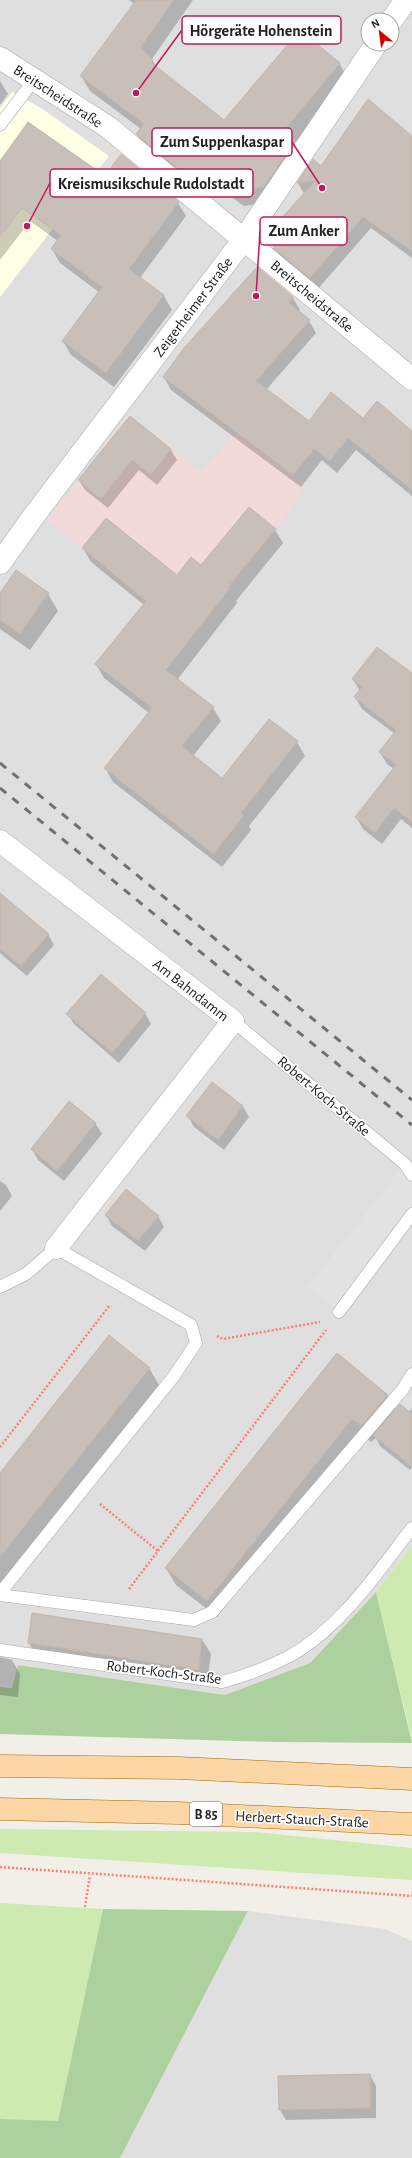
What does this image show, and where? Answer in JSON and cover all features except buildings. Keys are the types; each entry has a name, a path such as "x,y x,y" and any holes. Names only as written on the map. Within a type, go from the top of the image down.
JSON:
{"main road":[{"path":"0,1766 179,1768 412,1779"},
{"name":"Herbert-Stauch-Straße","path":"0,1809 178,1813 412,1824"}],"street":[{"path":"398,12 406,0"},
{"name":"Zeigerheimer Straße","path":"0,563 33,517 244,240 371,52"},
{"name":"Breitscheidstraße","path":"0,58 108,127 412,379"},
{"name":"Am Bahndamm","path":"0,841 233,1021 56,1248"}],"lane":[{"path":"0,125 34,80"},
{"name":"Robert-Koch-Straße","path":"233,1021 405,1164 412,1175"},
{"path":"339,1312 412,1214"},
{"path":"0,1287 26,1274 56,1248 191,1325 196,1343 174,1376 0,1594"},
{"path":"0,1594 194,1620 212,1612 403,1389 412,1374"},
{"name":"Robert-Koch-Straße","path":"0,1650 222,1682 253,1674 289,1657 325,1631 362,1593 412,1528"}],"path":[{"path":"0,1447 124,1287"},
{"path":"191,1325 223,1339 333,1320 339,1312"},
{"path":"113,1610 339,1312"},
{"path":"83,1489 158,1551"},
{"path":"0,1867 90,1875 412,1896"},
{"path":"85,1907 90,1875"}],"shaded area":[{"path":"0,0 412,0 412,1546 376,1592 310,1663 225,1695 19,1665 12,1688 0,1687"},
{"path":"12,92 41,108 109,156 0,297 0,108"},
{"path":"130,415 200,473 236,432 307,485 276,529 192,636 48,520"},
{"path":"405,1164 412,1175 412,1214 339,1312 307,1287"},
{"path":"248,1911 385,1929 412,1941 412,2158 120,2158"}],"green space":[{"path":"412,1546 412,1740 376,1592"},
{"path":"376,1592 412,1743 274,1742 0,1734 0,1687 12,1688 18,1665 225,1695 310,1663"},
{"path":"0,1829 256,1832 412,1848 412,1880 0,1853"},
{"path":"0,1903 103,1909 58,2122 0,2119"},
{"path":"103,1909 248,1911 120,2158 0,2158 0,2119 58,2121"}],"railway":[{"path":"0,763 412,1100"},
{"path":"0,788 412,1125"}],"place":[{"name":"Hörgeräte Hohenstein","path":"136,93"},
{"name":"Zum Suppenkaspar","path":"322,188"},
{"name":"Kreismusikschule Rudolstadt","path":"27,226"},
{"name":"Zum Anker","path":"256,296"}]}
